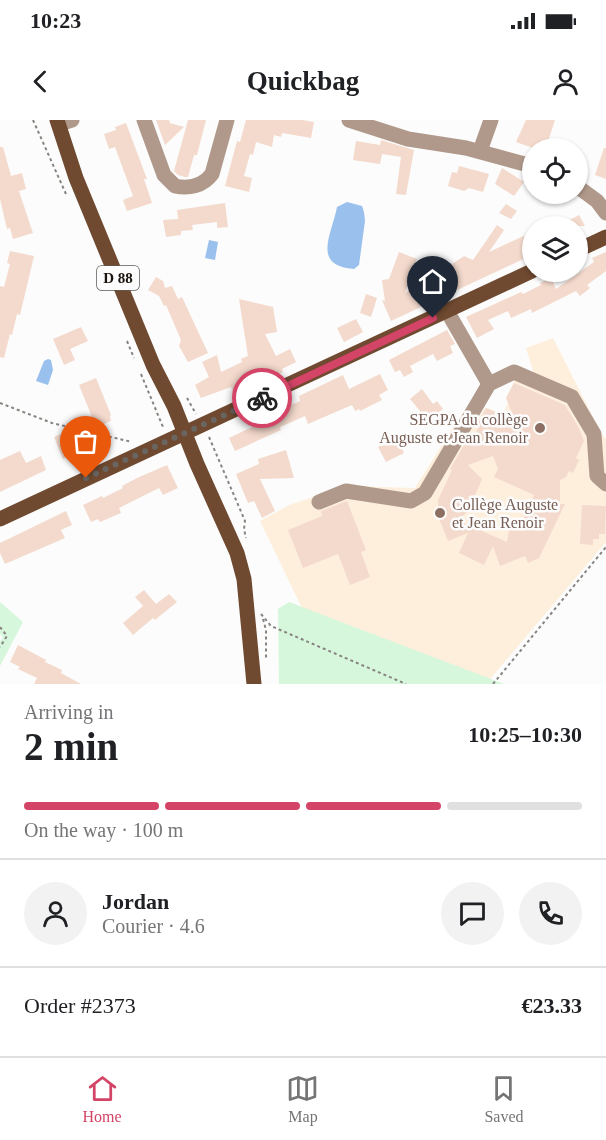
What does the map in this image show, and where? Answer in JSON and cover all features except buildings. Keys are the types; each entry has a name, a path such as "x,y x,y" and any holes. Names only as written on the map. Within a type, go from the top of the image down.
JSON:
{"main road":[{"name":"D 88","path":"63,121 76,178 153,364 185,433"},
{"path":"588,245 606,237"},
{"path":"0,519 522,276"},
{"path":"185,433 228,530 244,579 254,684"}],"street":[{"path":"144,120 164,175 175,186 187,188 206,181 212,174 227,120"},
{"path":"349,120 408,139 480,152 522,163"},
{"path":"480,152 491,120"},
{"path":"588,194 597,201 606,213"},
{"path":"447,311 489,384"},
{"path":"319,502 346,491 411,501 425,493 489,384 514,372 572,398 594,434 597,476 606,484"}],"path":[{"path":"33,120 67,194"},
{"path":"126,337 136,363"},
{"path":"140,371 169,440"},
{"path":"0,403 52,423 131,441"},
{"path":"493,684 606,547"},
{"path":"261,614 271,626 406,684"},
{"path":"0,627 7,636 0,647"}],"shaded area":[{"name":"Collège Auguste et Jean Renoir","path":"553,338 606,439 606,542 486,684 314,633 260,521 289,505 347,486 415,488 457,421 478,428 477,422 483,410 487,408 503,414 508,403 506,398 515,380 535,378 526,348"}],"green space":[{"path":"0,602 23,622 0,666 0,641 3,638 0,633"},
{"path":"289,602 504,684 279,684 278,609"}],"water":[{"path":"347,202 362,206 365,221 359,265 354,269 341,267 332,262 328,255 329,238 337,207"},
{"path":"209,240 218,242 215,260 205,258"},
{"path":"51,360 53,370 48,385 36,381 44,361"}],"way so far":[{"path":"86,478 262,398"}],"place":[{"name":"SEGPA du collège Auguste et Jean Renoir","path":"540,428"},
{"name":"Collège Auguste et Jean Renoir","path":"440,513"}],"route":[{"path":"262,398 433,318"}]}
